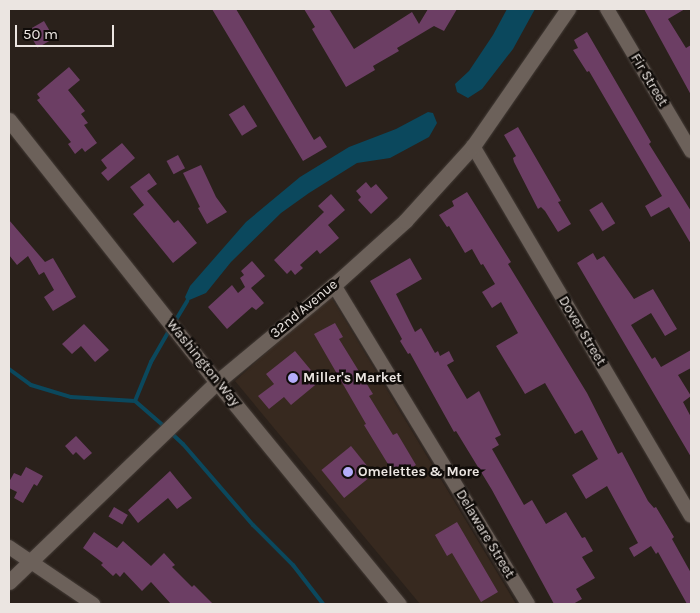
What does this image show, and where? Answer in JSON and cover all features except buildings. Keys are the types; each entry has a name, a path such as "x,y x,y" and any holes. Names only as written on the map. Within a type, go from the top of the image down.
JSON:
{"street":[{"name":"32nd Avenue","path":"9,582 217,382 334,285 406,221 472,146 568,9"},
{"name":"Fir Street","path":"607,9 691,151"},
{"name":"Washington Way","path":"9,120 217,382 399,604"},
{"name":"Dover Street","path":"472,146 691,516"},
{"name":"Delaware Street","path":"334,285 528,604"},
{"path":"9,546 93,604"}],"shaded area":[{"path":"330,295 516,604 420,604 235,381"}],"water":[{"path":"507,9 535,9 513,49 482,89 468,98 457,92 455,84 469,71 493,35"},
{"path":"428,112 433,113 437,123 429,137 390,158 357,163 309,193 281,213 231,262 206,293 187,301 185,297 190,286 246,222 300,177 349,147 396,129"}],"waterway":[{"path":"174,323 187,301"},
{"path":"135,401 151,362 170,329"},
{"path":"9,369 31,385 71,397 135,401 165,427"},
{"path":"170,432 183,444 253,525 293,565 323,604"}],"place":[{"name":"Miller's Market","path":"293,378"},
{"name":"Omelettes & More","path":"348,472"}]}
